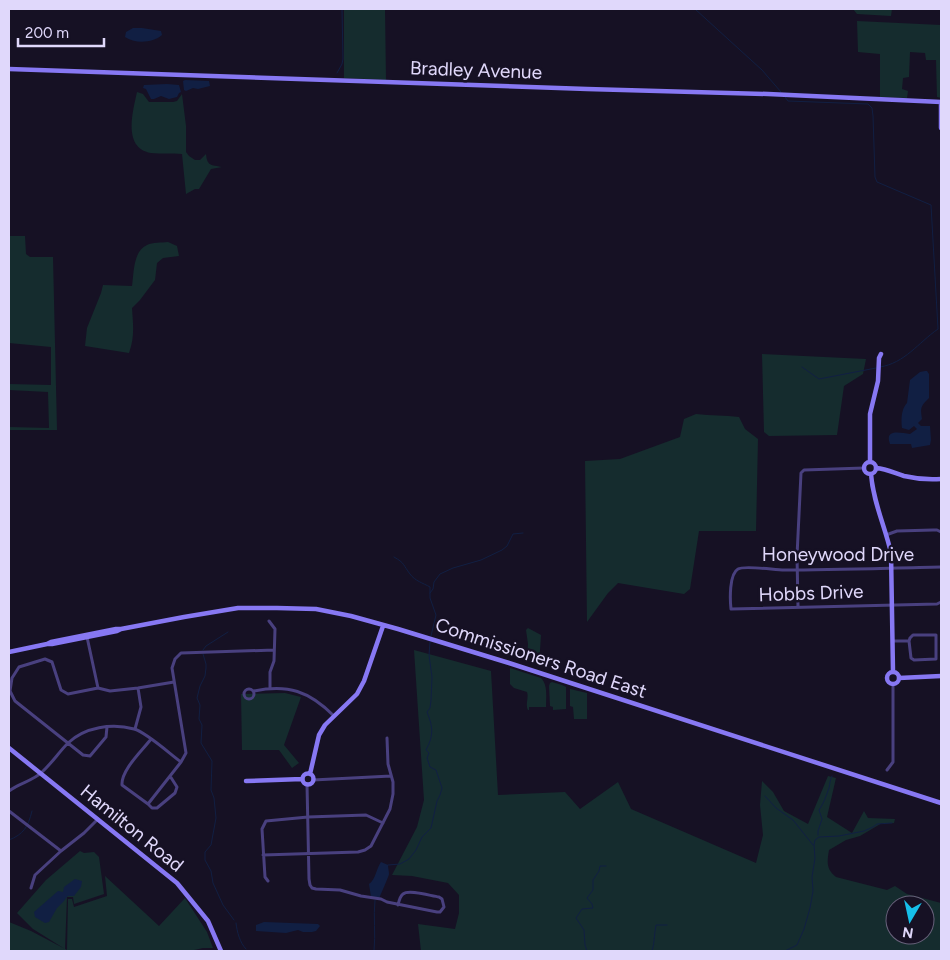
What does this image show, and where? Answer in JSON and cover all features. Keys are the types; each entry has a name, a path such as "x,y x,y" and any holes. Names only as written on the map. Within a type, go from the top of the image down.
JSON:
{"main road":[{"name":"Bradley Avenue","path":"9,68 768,94 941,102"},
{"path":"941,102 941,128"},
{"path":"871,474 866,472 864,468 870,462 870,414 878,381 879,358 881,354"},
{"path":"870,462 876,468 886,469 916,479 941,479"},
{"path":"871,474 874,473 876,468"},
{"path":"871,474 873,494 891,553 893,672"},
{"name":"Commissioners Road East","path":"47,644 94,633 238,608 316,609 398,629 509,663 941,803"},
{"path":"302,779 307,784 312,783 313,777 310,774 319,736 325,724 357,694 364,681 383,626"},
{"name":"Commissioners Road East","path":"9,652 121,629"},
{"path":"893,672 899,678"},
{"path":"893,672 889,674 888,682 893,684 899,678"},
{"path":"899,678 941,676"},
{"name":"Hamilton Road","path":"9,748 177,883 208,921 220,949"},
{"path":"246,781 302,779 304,775 310,774"}],"street":[{"path":"798,607 800,476 804,470 864,468"},
{"path":"886,535 897,531 938,530 941,532"},
{"name":"Honeywood Drive","path":"731,609 730,593 734,573 743,567 781,570 941,567"},
{"name":"Hobbs Drive","path":"731,609 937,604 941,602"},
{"path":"269,621 275,629 274,661 270,672 270,688"},
{"path":"913,635 936,635 936,659 914,660 911,658 909,641 913,635"},
{"path":"87,637 98,688"},
{"path":"893,641 909,641"},
{"path":"148,804 181,762 186,752 172,668 175,659 181,653 274,650"},
{"path":"107,727 106,737 90,756 83,756 15,700 10,691 12,678 19,667 45,659 52,662 61,690 68,694 98,688 110,691 174,682"},
{"path":"887,770 893,762 893,684"},
{"path":"135,729 141,707 138,688"},
{"path":"254,691 270,688 291,690 308,695 334,716"},
{"path":"9,791 41,774 68,743 83,732 111,726 135,729 181,762"},
{"path":"264,855 358,852 366,850 390,809 393,794 393,782 388,764 387,738"},
{"path":"151,739 127,770 122,779 122,785 152,808 157,808 175,793 177,787 170,776"},
{"path":"313,780 391,776"},
{"path":"307,784 310,885 312,888 316,890 340,890 398,905 437,912 440,912 444,906 442,899 439,897 410,892 404,892 401,895 398,905"},
{"path":"9,811 60,851"},
{"path":"268,881 265,876 262,829 266,821 366,815 383,823"},
{"path":"31,888 35,875 98,819"}],"green space":[{"path":"344,9 385,9 386,80 344,78"},
{"path":"853,9 892,9 891,16 857,14"},
{"path":"857,21 941,25 941,98 937,97 936,60 926,60 925,53 910,52 909,77 903,78 902,89 908,91 907,98 880,97 880,54 858,52"},
{"path":"137,92 143,94 149,102 173,102 177,101 182,94 186,126 186,152 195,160 200,160 206,154 207,161 210,164 222,167 211,169 199,189 186,194 182,154 151,153 142,150 136,144 133,137 132,118"},
{"path":"9,236 25,236 26,254 30,257 53,257 57,430 9,430 9,427 49,428 48,392 9,390 9,384 51,385 51,347 9,343"},
{"path":"168,242 177,246 179,256 163,258 157,263 155,280 132,308 133,336 129,353 85,346 87,328 103,285 132,286 135,263 142,248 152,243"},
{"path":"762,354 866,359 863,374 844,386 837,435 769,436 764,432"},
{"path":"696,414 739,417 745,429 758,439 756,531 699,531 690,589 684,594 618,583 608,593 587,622 585,461 620,459 680,437 684,419"},
{"path":"528,628 541,635 539,666 527,660 528,644 526,630"},
{"path":"414,650 491,671 498,795 565,792 580,809 618,782 631,809 756,863 763,835 760,805 762,781 773,792 784,811 808,824 828,776 836,778 827,817 852,833 864,811 868,818 895,819 894,823 882,823 860,836 846,840 829,850 828,862 830,871 836,877 887,890 895,886 911,895 885,895 885,945 935,945 935,901 941,903 941,951 421,951 418,924 455,929 459,913 459,895 448,883 412,876 392,875 417,827 424,800"},
{"path":"510,668 541,678 546,688 546,707 529,707 528,710 527,692 514,688 510,684"},
{"path":"552,682 566,687 566,709 553,710 553,707 550,706 549,686"},
{"path":"570,689 587,693 587,719 574,719 573,707 570,706"},
{"path":"285,693 301,697 284,745 299,763 292,768 279,750 242,750 241,694"},
{"path":"80,851 84,853 94,852 99,857 104,894 74,904 73,897 67,897 65,949 33,929 17,913 46,880"},
{"path":"105,876 159,926 185,898 207,932 213,948 190,951 9,951 9,922 67,950 68,899 72,899 74,907 107,896"}],"water":[{"path":"133,28 161,31 162,35 154,40 134,41 125,37 126,32"},
{"path":"183,81 209,81 210,86 198,89 193,88 186,91 184,90"},
{"path":"144,85 179,85 181,92 177,97 169,99 161,96 151,99 146,89 143,88"},
{"path":"927,371 929,374 929,398 922,407 922,419 918,423 921,426 930,426 930,445 912,448 911,444 890,444 889,436 891,434 910,434 917,429 914,426 909,430 902,428 902,415 907,403 910,380 920,372"},
{"path":"381,862 388,865 389,874 379,899 371,897 369,884"},
{"path":"75,879 82,881 81,887 74,896 66,898 57,908 49,922 45,923 35,917 34,912 58,891 63,892 64,887"},
{"path":"264,922 318,924 320,926 316,931 312,932 298,930 286,933 256,931 256,925"}],"waterway":[{"path":"337,73 343,59 342,9"},
{"path":"695,9 762,70 781,92"},
{"path":"785,97 788,101 868,104 872,108 873,116 875,177 877,182 931,205 938,329 904,357 889,365 880,367"},
{"path":"802,367 819,379 876,368"},
{"path":"430,593 434,582 440,574 481,560 502,550 507,546 513,534 523,533"},
{"path":"394,557 402,563 414,578 430,587 430,598 436,615 431,636"},
{"path":"203,650 228,632"},
{"path":"388,865 400,864 409,859 416,850 422,837 431,828 442,788 436,770 430,767 427,758 429,753 426,750 432,731 427,712 430,708 432,677 429,655 430,642"},
{"path":"203,654 206,664 205,676 197,698 200,705 199,719 202,725 201,743 212,761 211,790 214,798 216,818 211,845 205,852 205,860 223,905 234,920"},
{"path":"818,835 822,819 819,810 826,797 832,776"},
{"path":"765,796 776,808 793,820 813,845"},
{"path":"9,840 25,829 32,811"},
{"path":"785,951 797,945 810,908 813,891 812,877 815,840 819,837 839,836 864,831 877,824 892,823"},
{"path":"587,951 584,930 576,918 582,909 593,908 587,898 593,890 593,880 600,866 606,866"},
{"path":"374,951 375,900"},
{"path":"236,923 239,937 246,949"},
{"path":"652,951 656,925 667,925"}]}
